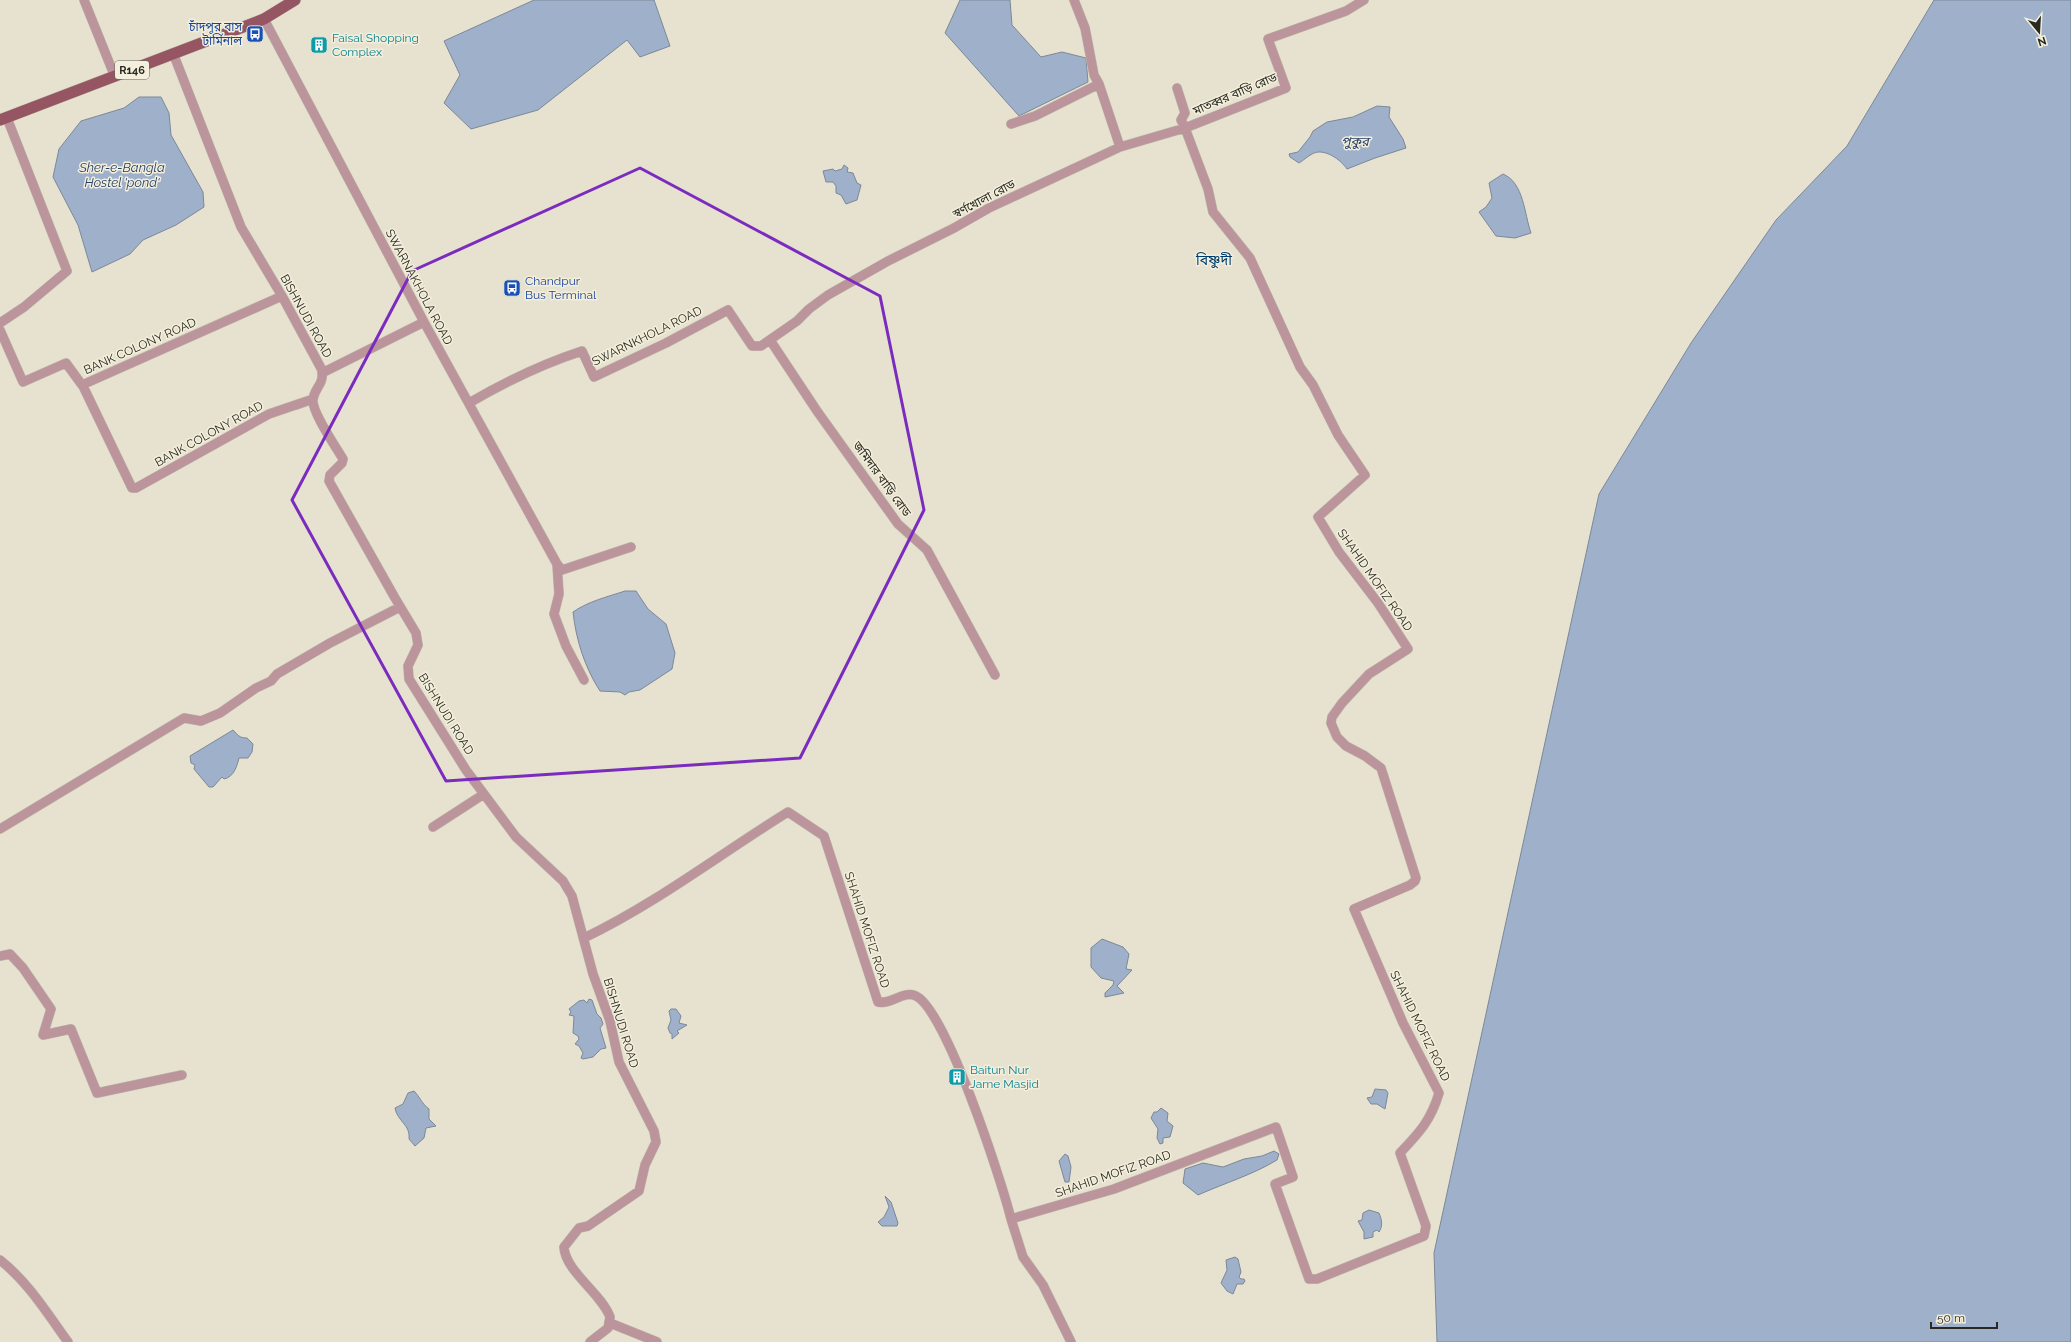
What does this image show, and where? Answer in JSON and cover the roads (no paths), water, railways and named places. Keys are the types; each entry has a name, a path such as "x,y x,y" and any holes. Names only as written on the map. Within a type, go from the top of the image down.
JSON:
{"main road":[{"name":"R146","path":"3,119 264,19 295,0"}],"street":[{"path":"84,0 115,77"},
{"path":"1074,0 1085,28 1094,75 1099,84 1120,147"},
{"name":"মাতব্বর বাড়ি রোড","path":"1185,128 1286,88 1268,39 1346,11 1364,0"},
{"name":"SWARNAKHOLA ROAD","path":"264,19 424,322 557,564"},
{"name":"BISHNUDI ROAD","path":"173,53 241,227 282,296 322,374 321,385 313,399 314,407 343,459 342,464 330,475 329,480 419,640 408,666 409,679 466,770 516,837 562,881 572,896 593,974 610,1020 619,1062 654,1131 656,1142 645,1165 639,1191 588,1226 579,1228 564,1247 564,1253 573,1267 608,1312 610,1323"},
{"path":"1011,124 1035,116 1099,84"},
{"path":"1177,88 1185,113 1181,120 1185,128"},
{"path":"0,323 24,307 68,271 3,119"},
{"name":"স্বর্ণখোলা রোড","path":"770,340 798,321 809,309 828,295 888,261 954,228 989,208 1120,147 1185,128"},
{"name":"SHAHID MOFIZ ROAD","path":"584,938 606,928 687,880 788,812 824,836 878,1002 883,1003 910,994 917,996 928,1008 946,1037 983,1130 1011,1219 1153,1175 1276,1127 1293,1177 1275,1184 1309,1279 1317,1279 1424,1236 1426,1226 1400,1153 1422,1130 1435,1107 1439,1093 1403,1022 1354,909 1410,886 1415,882 1416,878 1381,768 1365,756 1346,746 1337,737 1331,723 1332,717 1342,703 1369,674 1408,649 1378,603 1340,552 1318,517 1365,475 1338,435 1313,385 1300,367 1250,258 1212,212 1208,189 1185,128"},
{"name":"BANK COLONY ROAD","path":"82,384 282,296"},
{"name":"SWARNKHOLA ROAD","path":"468,403 504,382 556,359 582,351 594,377 728,310 752,346 761,346 770,340"},
{"path":"322,374 424,322"},
{"name":"BANK COLONY ROAD","path":"0,330 23,382 66,364 82,384 132,488 136,488 268,414 313,399"},
{"name":"জমিদার বাড়ি রোড","path":"770,340 817,411 898,524 927,550 995,675"},
{"path":"296,404 313,399"},
{"path":"557,564 562,570 631,547"},
{"path":"557,564 559,594 554,614 566,646 584,680"},
{"path":"0,829 184,718 201,721 220,713 256,688 271,681 277,674 330,643 400,607"},
{"path":"432,828 484,794"},
{"path":"0,956 10,954 24,968 51,1009 43,1035 71,1029 97,1093 182,1075"},
{"path":"1011,1219 1023,1257 1043,1285 1071,1342"},
{"path":"0,1260 11,1268 33,1293 68,1342"},
{"path":"590,1342 608,1328 610,1323 657,1342"}],"water":[{"path":"534,0 654,0 670,46 640,57 627,40 538,110 471,129 444,103 460,75 444,41"},
{"path":"960,0 1010,0 1012,25 1041,57 1062,52 1086,58 1088,82 1019,116 945,33"},
{"path":"1934,0 2071,0 2071,1342 1437,1342 1434,1253 1599,494 1691,343 1776,220 1847,146"},
{"name":"Sher-e-Bangla Hostel 'pond'","path":"139,97 161,97 169,113 171,135 203,192 204,207 176,225 143,240 130,254 92,272 78,225 53,177 59,149 81,121 124,108"},
{"name":"পুকুর","path":"1377,106 1390,107 1389,117 1403,139 1406,148 1347,169 1336,158 1327,153 1317,152 1299,163 1290,157 1289,154 1298,152 1313,131 1327,122 1353,117"},
{"path":"844,165 848,168 847,172 853,173 857,183 861,185 857,200 846,204 841,195 836,193 836,186 833,182 826,182 823,171 833,169 835,171 842,169"},
{"path":"1503,174 1510,178 1519,191 1531,233 1515,238 1496,236 1479,212 1486,207 1492,198 1489,183"},
{"path":"625,591 636,591 648,609 666,624 675,653 672,669 640,690 629,692 625,695 620,692 600,691 590,673 582,653 576,633 573,612 592,602"},
{"path":"233,730 240,737 247,738 253,744 252,752 248,758 239,758 233,774 224,779 222,777 213,787 209,787 194,769 195,765 191,763 190,756"},
{"path":"1102,939 1123,947 1129,954 1126,969 1132,970 1117,986 1124,993 1105,997 1105,993 1113,985 1114,981 1101,978 1091,967 1091,948"},
{"path":"589,999 592,1000 597,1014 601,1018 603,1024 600,1028 606,1048 601,1049 593,1057 583,1059 581,1058 583,1053 579,1046 575,1044 579,1039 578,1036 573,1033 574,1016 569,1015 571,1012 569,1009 579,1001 584,1000 587,1003"},
{"path":"671,1009 676,1009 681,1016 679,1023 687,1025 677,1031 679,1033 672,1039 672,1034 668,1028 671,1020 669,1011"},
{"path":"1375,1089 1386,1090 1388,1093 1385,1109 1377,1104 1371,1104 1367,1098 1372,1097"},
{"path":"414,1091 429,1109 429,1119 436,1126 426,1128 424,1138 415,1146 409,1139 408,1130 398,1116 395,1108 403,1104 408,1093"},
{"path":"1161,1108 1168,1113 1167,1121 1173,1126 1170,1137 1163,1138 1163,1143 1160,1144 1157,1138 1158,1129 1151,1118 1154,1112 1157,1112"},
{"path":"1274,1151 1279,1154 1277,1160 1248,1175 1198,1195 1183,1183 1185,1169 1203,1163 1223,1167 1244,1159 1262,1156"},
{"path":"1065,1154 1068,1156 1071,1167 1069,1182 1065,1182 1059,1161"},
{"path":"885,1196 891,1202 898,1223 897,1226 882,1226 878,1222 884,1217 889,1207"},
{"path":"1369,1210 1379,1213 1382,1225 1379,1232 1377,1230 1373,1232 1373,1237 1364,1239 1364,1232 1358,1221 1362,1220 1363,1213"},
{"path":"1235,1257 1238,1259 1241,1272 1239,1277 1245,1281 1243,1284 1237,1284 1233,1294 1227,1291 1221,1283 1227,1270 1226,1260"}],"place":[{"name":"চাঁদপুর বাস টার্মিনাল","path":"255,34"},
{"name":"Faisal Shopping Complex","path":"319,45"},
{"name":"Chandpur Bus Terminal","path":"512,288"},
{"name":"Baitun Nur Jame Masjid","path":"957,1077"}],"district":[{"name":"বিষ্ণুদী","path":"1214,260"}]}
